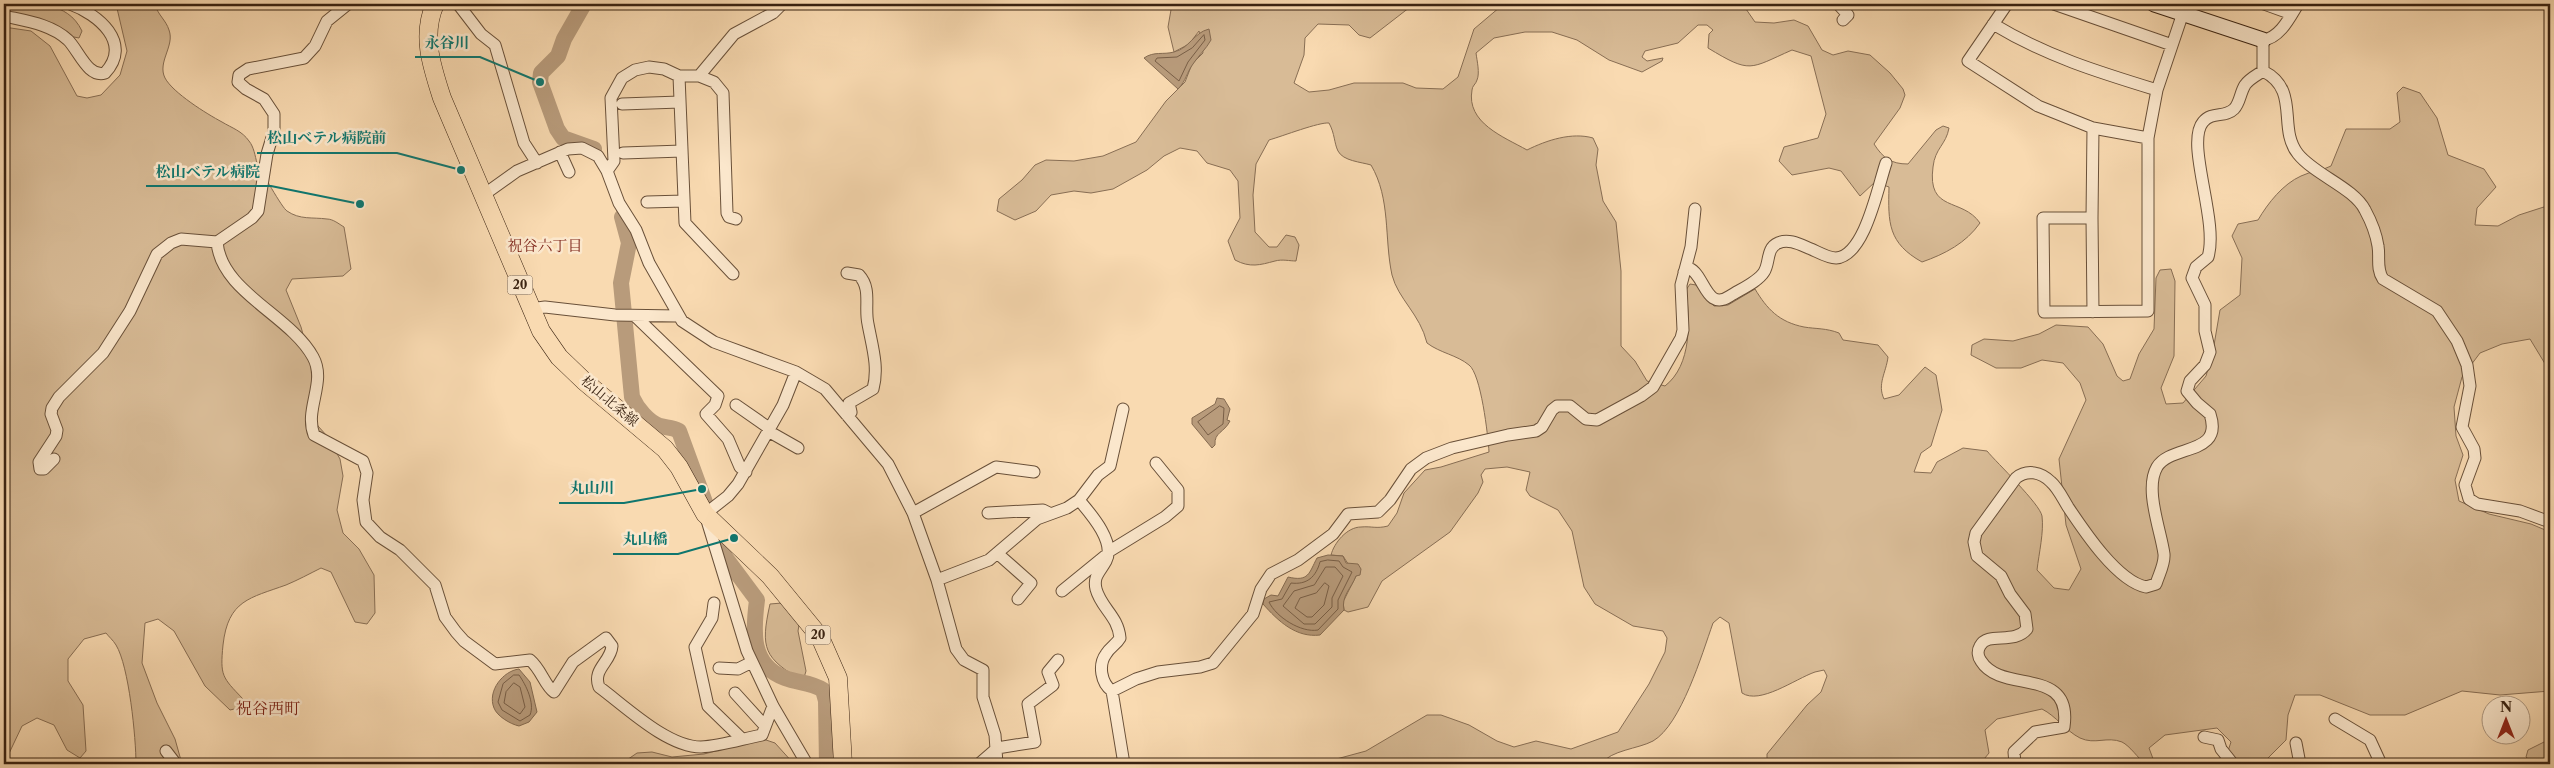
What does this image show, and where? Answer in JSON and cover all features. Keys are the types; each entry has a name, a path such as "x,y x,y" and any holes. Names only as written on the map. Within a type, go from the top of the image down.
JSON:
{"main road":[{"name":"松山北条線","path":"435,4 427,34 430,58 442,98 541,332 559,357 584,381 666,450 679,467 706,514 730,540 770,576 820,637 838,678 843,762"}],"street":[{"path":"4,16 29,21 60,33 76,48 93,73 98,75 105,73 115,58 115,50 109,31 94,15 70,4"},
{"path":"54,459 44,469 40,469 39,462 56,436 57,430 51,414 52,408 59,398 103,352 130,311 157,254 171,243 181,239 217,242 252,218 258,211 267,154 274,131 274,114 272,108 264,99 238,82 239,75 248,69 304,58 316,46 327,22 348,4"},
{"path":"458,4 480,34 495,45 524,143 537,163"},
{"path":"699,76 734,34 773,13 782,4"},
{"path":"1838,4 1848,15 1843,20"},
{"path":"2007,4 1968,61 2038,106 2093,128 2148,138"},
{"path":"2054,4 2172,46"},
{"path":"2154,4 2184,8 2263,40 2271,39 2278,33 2295,9 2264,4"},
{"path":"2092,218 2043,218 2044,312 2148,311 2148,138 2156,90 2184,8"},
{"path":"1993,24 2054,57 2156,90"},
{"path":"2263,40 2263,71"},
{"path":"607,171 614,161 611,98 616,84 628,74 641,68 657,67 679,76 699,76 714,82 723,93 728,217 736,219"},
{"path":"2263,71 2272,76 2284,91 2290,134 2298,154 2314,169 2340,186 2364,207 2374,229 2379,248 2380,274 2383,279 2437,311 2457,341 2470,377 2462,427 2474,449 2475,458 2465,485 2469,499 2477,504 2520,511 2550,522"},
{"path":"2015,764 2014,752 2027,738 2035,732 2064,727 2065,714 2060,699 2053,690 2043,685 2000,676 1979,660 1978,652 1980,645 1986,640 2018,638 2027,629 2028,623 2025,614 2010,594 2001,576 1977,556 1974,542 1976,534 2016,478 2022,474 2036,473 2053,483 2094,543 2130,580 2146,587 2156,584 2163,564 2164,554 2154,513 2154,483 2157,468 2169,458 2200,446 2207,440 2212,429 2210,414 2187,391 2190,381 2205,365 2210,352 2205,330 2205,305 2192,278 2196,267 2208,257 2211,230 2197,146 2198,130 2207,118 2213,114 2230,112 2235,108 2246,83 2263,71"},
{"path":"679,76 685,223 733,274"},
{"path":"622,104 680,102"},
{"path":"2093,128 2093,312"},
{"path":"482,196 505,178 560,152 582,148 598,156 607,171 619,203 636,230 649,263 678,316 689,327 714,342 796,372 825,389 888,464 913,513 937,580 959,656 983,670 985,706 995,735 997,764"},
{"path":"623,153 682,151"},
{"path":"560,152 569,172"},
{"path":"1684,272 1689,268 1694,271 1709,295 1715,299 1724,300 1763,275 1771,249 1776,244 1789,241 1832,257 1844,255 1855,245 1864,230 1886,164"},
{"path":"647,202 684,201"},
{"path":"1112,691 1158,672 1200,667 1213,662 1253,614 1261,589 1271,574 1298,560 1333,534 1348,514 1369,514 1385,507 1411,469 1426,458 1452,448 1508,435 1536,431 1542,427 1552,410 1557,406 1570,406 1586,419 1597,420 1649,391 1681,338 1684,272 1691,247 1695,209"},
{"path":"217,242 218,252 227,270 242,287 293,330 305,343 317,368 317,389 311,407 311,426 314,435 363,461 367,473 363,500 366,522 380,537 400,550 435,585 445,617 464,641 495,664 530,660 537,666 554,692 573,662 606,638 612,646 612,652 600,668 597,681 599,686 629,710 675,740 691,746 702,747 762,735 773,706"},
{"path":"846,414 851,412 849,403 873,389 875,358 868,324 867,288 860,276 847,273"},
{"path":"530,309 545,307 635,316 678,316"},
{"path":"635,316 718,396 715,405 706,414 728,439 740,467 746,472"},
{"path":"796,372 783,405 746,472 728,496 706,514 735,616 752,662 773,706 807,764"},
{"path":"736,404 769,430 798,448"},
{"path":"937,580 989,560 1024,528 1049,513 1067,508 1079,500 1098,475 1110,466 1123,409"},
{"path":"1062,591 1108,553 1178,506 1178,490 1156,463"},
{"path":"913,513 996,467 1034,472"},
{"path":"1079,500 1095,517 1108,553 1095,578 1098,594 1112,614 1119,632 1117,644 1106,653 1102,668 1104,684 1112,691 1118,738 1124,764"},
{"path":"988,513 1043,510 1049,513"},
{"path":"997,553 1030,583 1018,598"},
{"path":"714,602 712,618 695,648 708,706 742,739"},
{"path":"979,764 994,751 1035,742 1028,704 1053,685 1048,672 1058,660"},
{"path":"720,668 738,669 752,662"},
{"path":"735,693 765,726"},
{"path":"2335,719 2370,740 2381,764"},
{"path":"2204,737 2218,740 2221,749 2233,764"},
{"path":"2296,742 2300,764"},
{"path":"166,751 176,764"}],"shaded area":[{"path":"4,4 38,4 59,9 76,21 82,31 79,38 69,36 4,12"},
{"path":"116,4 155,4 168,26 170,36 163,66 165,78 175,90 191,103 237,130 246,138 252,146 257,163 287,211 301,217 331,220 344,227 351,269 343,276 292,279 286,290 301,327 311,363 312,386 308,406 318,426 327,436 340,459 343,476 337,510 343,533 359,549 374,575 375,613 367,624 355,622 331,572 321,568 243,603 230,618 223,645 222,670 231,686 243,699 243,707 230,710 205,686 174,631 158,619 145,623 142,663 157,703 175,739 182,764 136,764 131,703 121,655 115,643 106,633 84,639 68,659 68,681 83,705 86,751 80,758 67,750 54,725 37,718 22,726 4,764 4,27 31,31 50,46 77,96 87,98 101,95 120,75 127,51"},
{"path":"1172,4 1414,4 1370,38 1359,35 1349,25 1318,24 1305,38 1304,55 1294,83 1309,92 1329,90 1354,83 1403,83 1416,88 1443,89 1458,77 1474,29 1500,7 1513,4 1747,4 1746,9 1755,22 1774,23 1794,20 1808,26 1822,50 1833,55 1848,51 1870,55 1890,73 1903,89 1905,95 1900,108 1874,144 1888,159 1897,163 1908,164 1936,130 1943,126 1949,128 1946,139 1934,161 1933,182 1935,192 1940,198 1973,215 1980,223 1962,242 1922,262 1902,247 1892,231 1889,211 1889,187 1875,182 1860,196 1841,171 1829,168 1792,175 1779,161 1784,147 1818,138 1826,114 1811,56 1792,50 1758,65 1742,65 1708,48 1709,34 1713,30 1707,25 1698,25 1678,43 1645,51 1642,57 1647,61 1663,58 1662,61 1642,72 1609,60 1577,40 1552,32 1525,32 1494,38 1476,53 1478,74 1472,89 1472,102 1475,111 1489,128 1527,150 1560,138 1585,136 1593,138 1598,149 1596,165 1603,201 1616,222 1621,271 1621,346 1635,361 1647,381 1665,386 1674,377 1685,355 1688,328 1686,290 1690,284 1696,285 1714,306 1728,305 1755,289 1764,303 1787,322 1804,327 1834,331 1839,333 1843,340 1878,345 1888,357 1881,388 1884,399 1899,395 1925,367 1936,375 1942,410 1931,446 1921,453 1914,472 1931,473 1937,462 1963,448 1987,451 2034,502 2042,516 2042,536 2037,570 2054,588 2069,590 2081,569 2066,525 2059,459 2086,400 2080,383 2063,363 2042,360 2021,368 1996,368 1971,355 1972,345 1984,339 2013,341 2039,334 2056,325 2088,327 2103,344 2117,376 2123,381 2130,379 2139,354 2154,329 2156,278 2160,270 2171,269 2175,281 2174,356 2161,388 2166,404 2183,403 2206,376 2213,351 2220,310 2240,295 2242,258 2232,236 2238,224 2258,220 2276,195 2294,179 2331,166 2346,129 2390,129 2400,122 2397,93 2403,87 2420,93 2437,118 2448,155 2484,169 2496,187 2477,208 2475,225 2498,226 2519,215 2550,205 2550,372 2530,339 2502,344 2480,353 2462,377 2454,407 2456,436 2463,455 2455,480 2459,501 2489,514 2531,524 2550,532 2550,691 2500,695 2462,691 2405,715 2370,715 2320,695 2295,695 2288,715 2286,740 2262,764 2214,764 2213,762 2227,754 2231,742 2217,728 2165,735 2149,748 2155,764 2145,764 2122,742 2117,740 2091,741 2080,738 2042,709 1997,719 1985,730 1989,753 1980,764 1767,764 1767,754 1807,705 1821,692 1827,676 1824,670 1807,675 1778,690 1758,696 1749,696 1742,693 1729,623 1720,617 1713,623 1697,670 1681,705 1663,733 1647,744 1605,759 1601,764 1318,764 1366,751 1427,715 1441,715 1469,725 1497,741 1514,747 1536,741 1571,749 1618,732 1649,684 1665,652 1667,638 1663,631 1633,626 1595,604 1584,587 1572,531 1558,510 1530,496 1526,490 1530,472 1507,467 1485,469 1481,475 1483,482 1478,493 1450,532 1382,581 1368,607 1348,612 1344,610 1343,602 1356,576 1343,556 1331,555 1342,536 1356,528 1388,526 1397,513 1404,493 1425,470 1489,452 1483,406 1473,371 1469,365 1427,343 1424,333 1399,292 1392,275 1382,191 1377,178 1371,165 1348,159 1340,154 1329,123 1309,127 1269,140 1256,164 1253,195 1255,232 1269,247 1277,247 1286,235 1295,237 1299,245 1296,261 1280,260 1255,265 1235,260 1228,241 1240,218 1238,181 1230,170 1207,163 1197,151 1180,148 1164,156 1147,170 1113,189 1091,193 1074,191 1051,195 1036,211 1015,220 997,211 999,199 1022,180 1035,165 1046,160 1074,161 1103,156 1136,142 1166,101 1185,82 1192,64 1203,53 1199,31 1189,44 1174,52 1168,27"},
{"path":"782,603 799,625 798,631 806,671 803,681 780,666 768,651 765,632 770,604"},
{"path":"763,739 775,743 794,764 621,764 637,753 652,752 672,757 704,754"},
{"path":"2544,742 2550,743 2550,764 2534,764 2526,757 2528,750"}],"water":[{"path":"1209,29 1211,40 1193,64 1178,89 1144,58 1179,50 1199,34"},
{"path":"1217,398 1224,399 1230,409 1227,420 1230,421 1216,437 1215,445 1212,448 1192,424 1192,418 1215,404"},
{"path":"1328,555 1343,556 1346,563 1358,564 1361,569 1360,575 1356,576 1345,597 1344,610 1320,635 1303,634 1281,622 1263,604 1264,599 1271,595 1278,596 1288,577 1304,577 1310,572 1317,558"},
{"path":"519,669 530,682 537,712 529,722 519,726 501,717 492,702 495,689 502,678"}],"waterway":[{"path":"584,4 564,39 558,56 541,73 540,82 557,129 563,138 594,149"},
{"path":"622,217 629,243 621,283 632,397 640,410 651,421 660,426 679,431 725,557 757,600 756,646 765,665 785,678 814,685 823,690 826,701 827,764"}],"place":[{"name":"永谷川","path":"540,82"},
{"name":"松山ベテル病院前","path":"461,170"},
{"name":"松山ベテル病院","path":"360,204"},
{"name":"丸山川","path":"702,489"},
{"name":"丸山橋","path":"734,538"}],"district":[{"name":"祝谷六丁目","path":"545,246"},
{"name":"祝谷西町","path":"268,708"}]}
